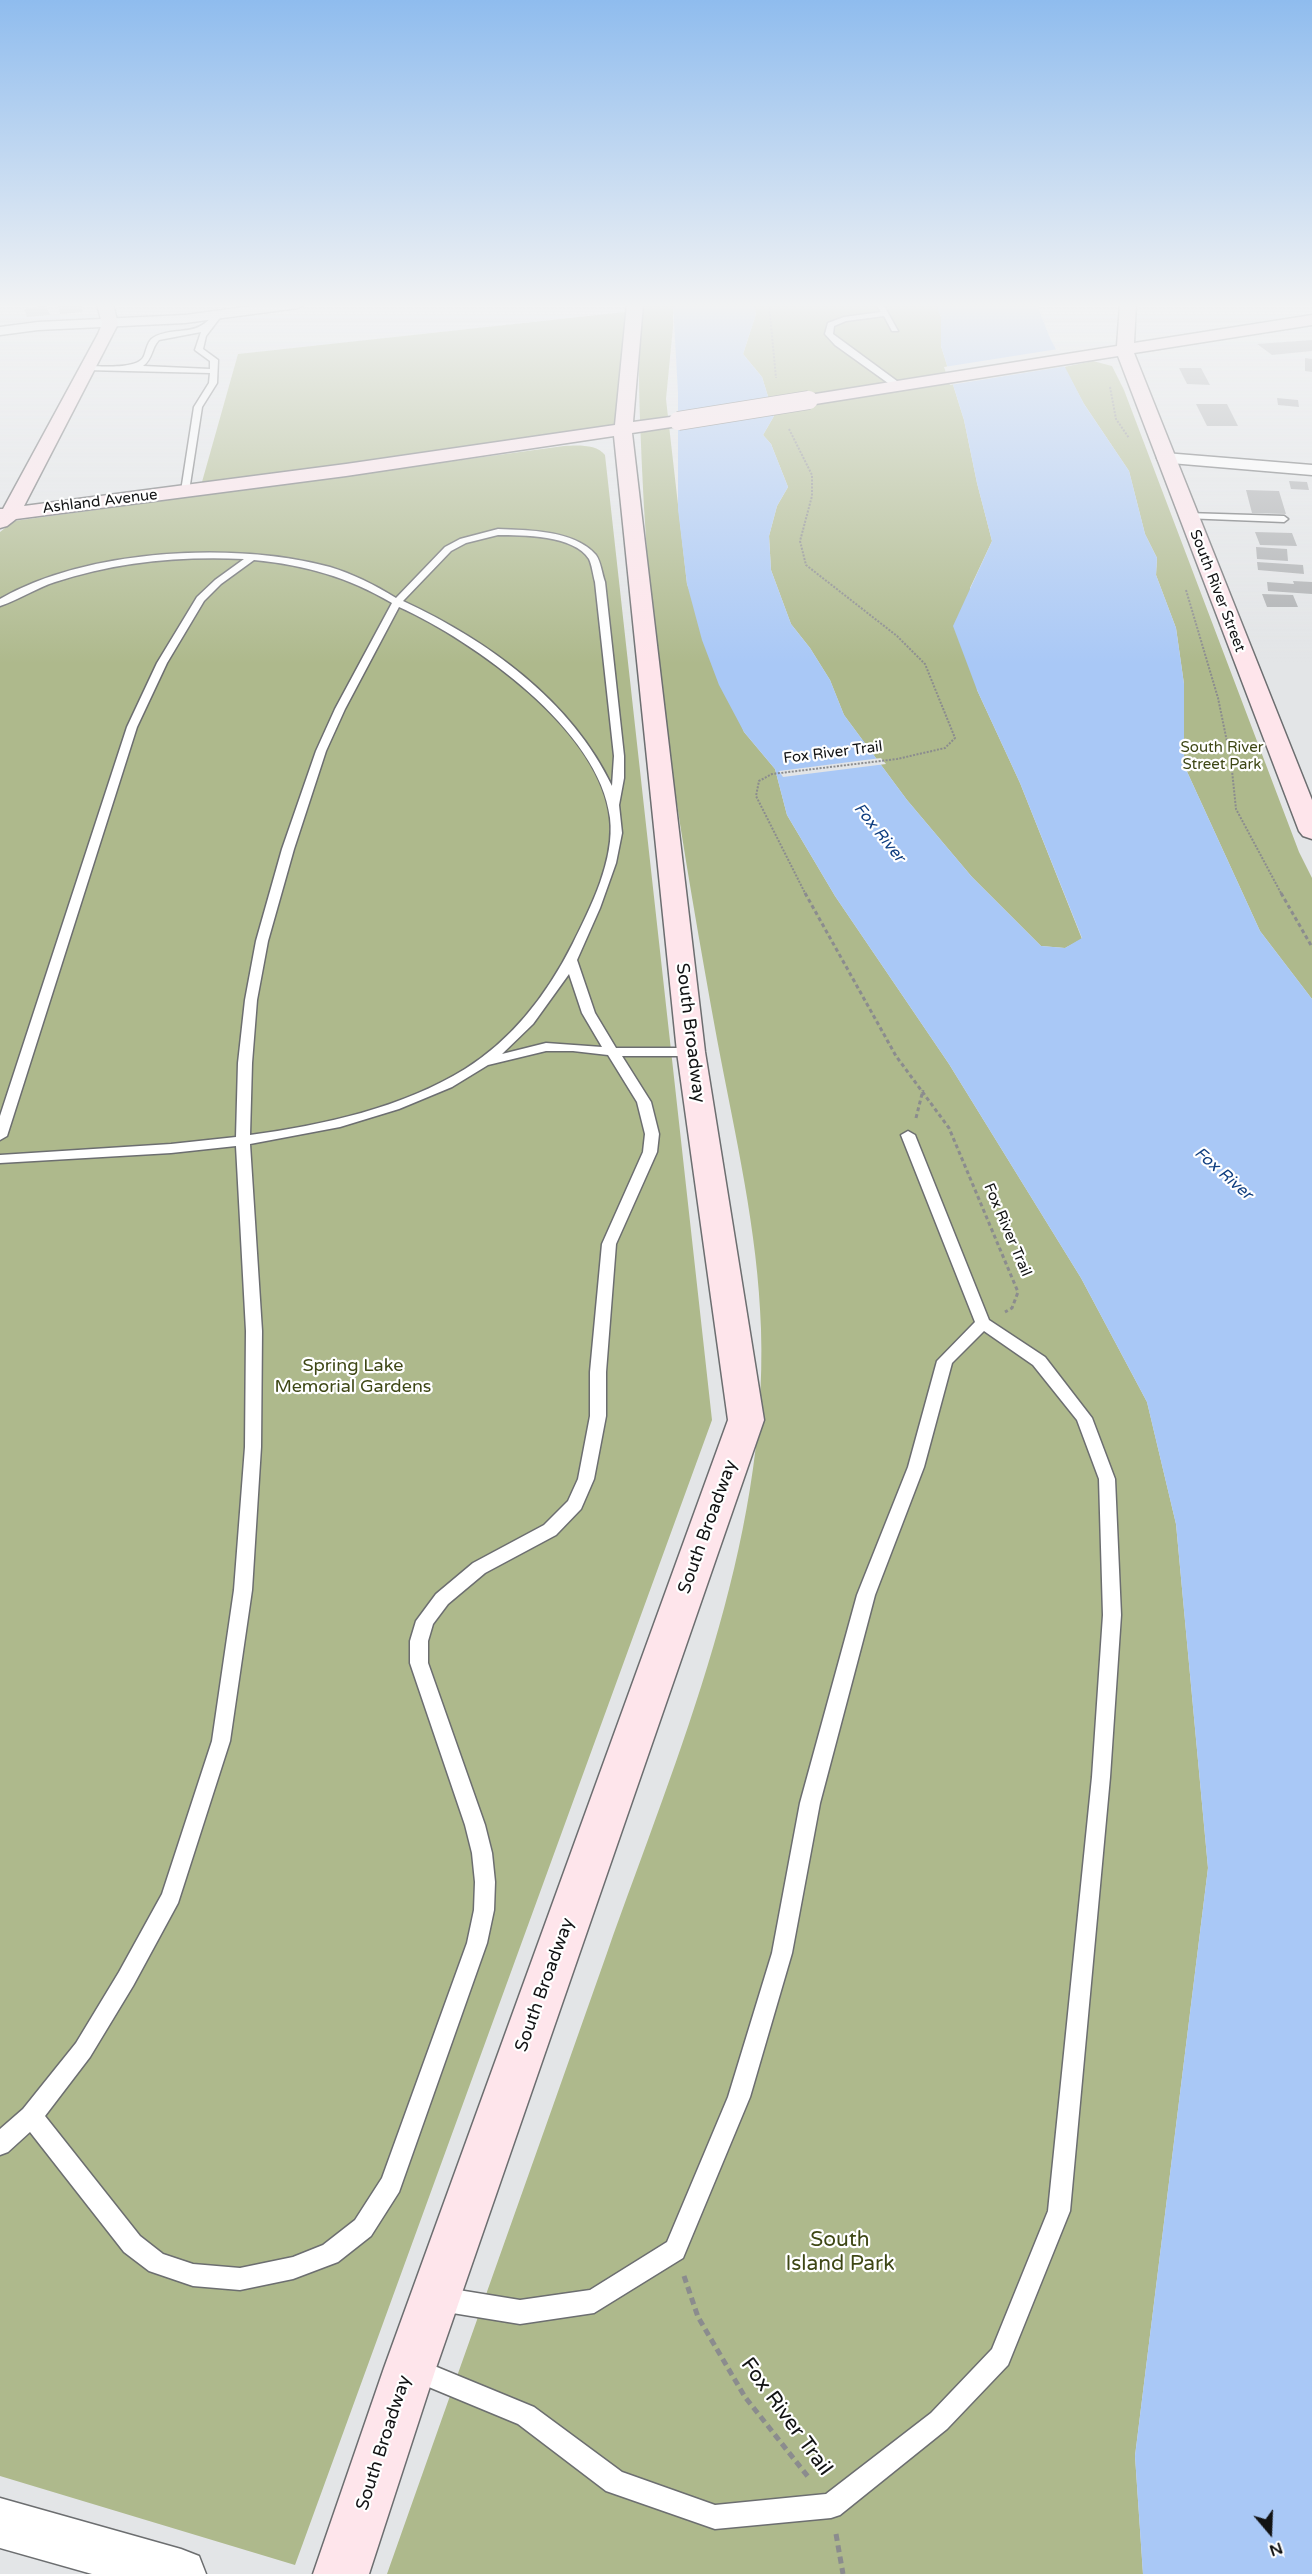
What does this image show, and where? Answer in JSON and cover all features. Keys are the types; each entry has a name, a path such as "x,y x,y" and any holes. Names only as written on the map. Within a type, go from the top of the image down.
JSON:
{"street":[{"path":"3,517 55,424"},
{"name":"South Broadway","path":"341,2574 434,2298 746,1420 691,1052 624,424"},
{"name":"Ashland Avenue","path":"3,517 661,424"},
{"name":"South River Street","path":"1152,424 1312,831"},
{"path":"1165,458 1312,470"},
{"path":"0,2523 181,2574"}],"lane":[{"path":"185,491 195,424"},
{"path":"1187,516 1284,519"},
{"path":"0,2144 31,2116 82,2050 126,1979 171,1897 221,1741 243,1590 253,1447 254,1331 243,1142 245,1063 250,1000 262,941 285,859 331,730 397,602 436,559 463,541 480,536 522,531 539,533 573,543 593,558 598,568 609,656 619,778 613,806"},
{"path":"0,603 38,585 130,561 197,555 251,558 327,569 374,588 443,624 529,687 569,728 589,755 613,806 616,822 610,862 596,905 572,960 530,1021 503,1047 450,1083 376,1112 296,1133 243,1142 0,1159"},
{"path":"0,1136 38,1027 132,727 162,663 201,599 218,582 251,558"},
{"path":"31,2116 132,2244 157,2263 193,2275 240,2279 293,2268 330,2254 363,2228 391,2184 477,1943 484,1910 486,1882 475,1825 419,1664 419,1641 425,1621 460,1582 479,1568 550,1530 575,1505 586,1479 598,1416 598,1371 609,1244 650,1152 653,1139 644,1101 629,1073 596,1028 577,981 572,960"},
{"path":"478,1065 546,1047 573,1047 613,1052 691,1052"},
{"path":"410,2368 526,2415 615,2482 715,2517 831,2506 939,2421 1000,2357 1059,2211 1101,1777 1111,1638 1107,1479 1084,1418 1039,1361 983,1323 908,1135"},
{"path":"434,2298 520,2312 594,2301 675,2250 739,2097 782,1953 810,1803 866,1595 916,1467 945,1361 983,1323"}],"path":[{"name":"Fox River Trail","path":"787,424 812,475 812,496 800,541 806,566 897,636 925,664 956,738 945,748 884,761 772,774 759,781 756,796 831,942 896,1056 949,1128 1018,1292 1012,1308 983,1323"},
{"path":"1120,424 1130,439"},
{"path":"1186,589 1218,699 1231,761 1236,809 1297,924 1312,947"},
{"path":"908,1135 915,1123 923,1090"},
{"name":"Fox River Trail","path":"675,2250 698,2318 745,2397 831,2506 843,2574"}],"green space":[{"path":"218,424 624,424 623,431 200,489"},
{"name":"South Island Park","path":"641,424 669,424 687,584 744,732 775,769 787,815 835,896 949,1064 1081,1278 1147,1402 1176,1524 1208,1868 1135,2456 1143,2574 387,2574 689,1725 734,1569 750,1490 759,1410 761,1329 759,1292 745,1183 680,826 652,612"},
{"path":"769,424 965,424 992,541 970,588 977,690 1020,783 1082,939 1065,948 1041,946 972,877 907,800 844,715 830,680 810,648 791,624 771,570 769,536 777,506 788,487 771,444 763,435"},
{"name":"South River Street Park","path":"1098,424 1137,424 1299,852 1312,878 1312,999 1260,931 1184,765 1184,684 1176,628 1156,575 1157,558 1145,534 1129,471"},
{"name":"Spring Lake Memorial Gardens","path":"564,446 592,447 605,455 712,1420 295,2565 0,2476 0,532 14,521"}],"water":[{"name":"Fox River","path":"678,424 769,424 763,435 771,444 788,487 777,506 769,536 771,570 791,624 810,648 830,680 844,715 907,800 972,877 1041,946 1065,948 1082,938 1020,783 977,690 953,626 992,541 965,424 1098,424 1129,471 1145,534 1157,558 1156,575 1176,628 1184,684 1184,765 1260,931 1312,999 1312,2574 1143,2574 1135,2456 1208,1868 1176,1524 1147,1402 1081,1278 949,1064 835,896 787,815 775,769 744,732 719,685 702,640 687,584 678,509"}],"pier":[{"path":"881,758 886,764 783,777 779,771"}],"building":[{"path":"1206,424 1237,424 1238,426 1207,426"},
{"path":"1289,481 1307,482 1309,490 1291,489"},
{"path":"1246,490 1279,491 1286,514 1252,513"},
{"path":"1255,532 1292,533 1297,546 1260,545"},
{"path":"1256,547 1287,549 1288,561 1257,559"},
{"path":"1257,562 1303,565 1304,574 1258,570"},
{"path":"1293,581 1312,582 1312,594 1268,591 1267,582 1294,584"},
{"path":"1262,594 1293,595 1298,607 1267,607"}]}
